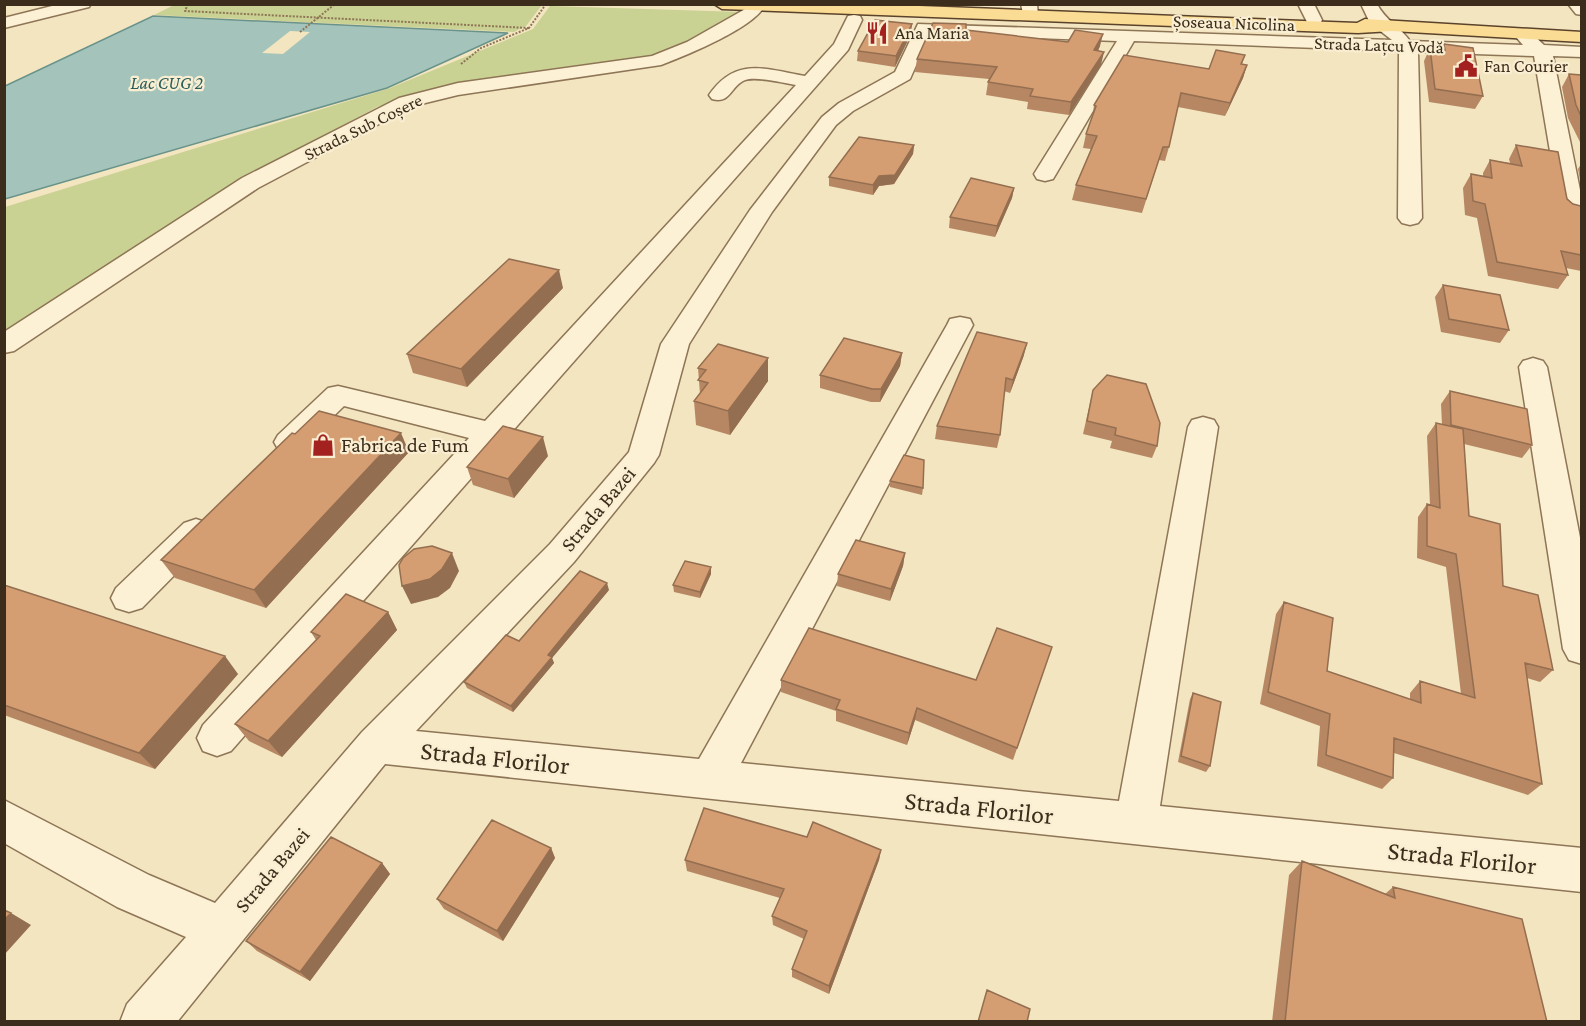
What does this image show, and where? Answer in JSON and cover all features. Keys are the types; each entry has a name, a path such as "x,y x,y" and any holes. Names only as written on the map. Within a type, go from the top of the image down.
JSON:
{"main road":[{"name":"Șoseaua Nicolina","path":"722,4 856,12 1029,9 1310,12 1386,27"},
{"name":"Șoseaua Nicolina","path":"924,16 1029,9 1358,28 1386,27 1581,37"}],"street":[{"path":"4,23 83,4"},
{"path":"1369,4 1376,19 1406,46 1409,52 1410,218"},
{"path":"1576,4 1581,10"},
{"name":"Strada Sub Coșere","path":"4,345 250,183 420,96 655,61 680,53 714,36 754,11 756,5"},
{"path":"217,738 842,46 856,12 924,16"},
{"name":"Strada Lațcu Vodă","path":"924,16 1124,36 1581,52"},
{"name":"Strada Bazei","path":"146,1022 376,745 562,553 643,455 675,344 762,210 829,121 846,107 903,75 924,16"},
{"path":"1522,34 1544,55 1572,211"},
{"path":"1045,174 1126,43 1124,36"},
{"path":"719,95 737,76 754,73 808,82"},
{"path":"710,780 960,325"},
{"path":"1533,367 1581,649"},
{"path":"271,460 338,395 492,434"},
{"path":"1136,824 1203,427"},
{"path":"129,598 221,508"},
{"name":"Strada Florilor","path":"376,745 1581,870"},
{"path":"4,820 133,891 222,929"}],"path":[{"path":"188,4 185,11 529,28"},
{"path":"300,32 335,4"},
{"path":"420,96 481,48 529,28 546,4"}],"green space":[{"path":"174,5 542,5 526,26 514,32 154,15"},
{"path":"550,6 742,12 697,38 657,57 423,92 377,107 254,173 5,334 5,207 390,88 533,29"}],"water":[{"name":"Lac CUG 2","path":"153,16 508,33 387,88 5,199 5,86"}],"pier":[{"path":"290,31 310,32 283,54 262,53"}],"building":[{"path":"875,20 912,24 896,56 858,51"},
{"path":"933,23 966,24 966,30 1068,42 1075,30 1103,34 1094,50 1104,52 1071,102 1030,96 1033,89 988,82 997,67 917,59"},
{"path":"1444,44 1473,48 1483,96 1435,89 1430,48 1445,50"},
{"path":"1216,50 1245,55 1241,64 1247,65 1230,103 1181,93 1169,147 1163,147 1146,199 1076,185 1097,136 1086,134 1096,106 1094,105 1124,55 1209,69"},
{"path":"1569,74 1581,75 1581,116 1576,105"},
{"path":"859,137 914,145 895,175 879,176 873,185 829,177"},
{"path":"1516,145 1558,152 1567,199 1581,206 1581,255 1561,251 1568,275 1497,262 1485,204 1473,201 1471,174 1492,178 1490,160 1522,166"},
{"path":"971,178 1014,188 997,226 950,217"},
{"path":"509,259 559,270 461,369 407,354"},
{"path":"1443,285 1500,295 1509,330 1449,319"},
{"path":"977,332 1027,343 1013,380 1006,378 1000,435 937,426"},
{"path":"844,338 902,353 881,389 872,389 820,375"},
{"path":"718,344 768,358 728,411 694,401 708,383 698,380 706,370 698,368"},
{"path":"1107,375 1146,384 1160,423 1157,446 1115,435 1116,428 1087,421 1093,390"},
{"path":"1450,391 1527,409 1532,445 1451,425"},
{"path":"319,411 401,433 254,590 161,560 292,433 295,434"},
{"path":"1436,423 1463,429 1469,516 1500,524 1503,586 1538,595 1553,670 1525,663 1542,784 1394,738 1393,778 1326,755 1330,714 1268,692 1284,602 1333,618 1327,671 1421,703 1420,681 1475,698 1456,554 1427,546 1427,504 1440,508"},
{"path":"503,426 543,437 508,479 467,467"},
{"path":"904,455 924,460 923,488 890,481"},
{"path":"856,540 905,553 891,589 838,574"},
{"path":"432,546 452,553 442,569 430,579 402,586 399,565 403,558 414,549"},
{"path":"685,561 711,567 700,592 673,585"},
{"path":"580,571 607,583 548,655 552,657 511,706 464,682 506,635 519,641"},
{"path":"4,585 225,656 139,753 4,705"},
{"path":"346,594 388,612 268,741 235,724 320,636 311,632"},
{"path":"809,628 976,680 997,628 1052,647 1017,748 917,708 909,733 836,709 840,700 781,680"},
{"path":"1193,693 1221,702 1210,766 1181,756"},
{"path":"704,808 807,837 813,822 881,850 829,986 792,969 807,931 772,916 784,889 685,860"},
{"path":"492,820 551,848 497,931 437,899"},
{"path":"331,837 382,863 300,972 246,941"},
{"path":"1302,861 1395,898 1393,887 1522,919 1547,1022 1285,1022"},
{"path":"4,910 11,913 4,920"},
{"path":"987,990 1030,1009 1027,1022 978,1022"}],"place":[{"name":"Ana Maria","path":"877,33"},
{"name":"Fan Courier","path":"1466,66"},
{"name":"Fabrica de Fum","path":"323,445"}]}
